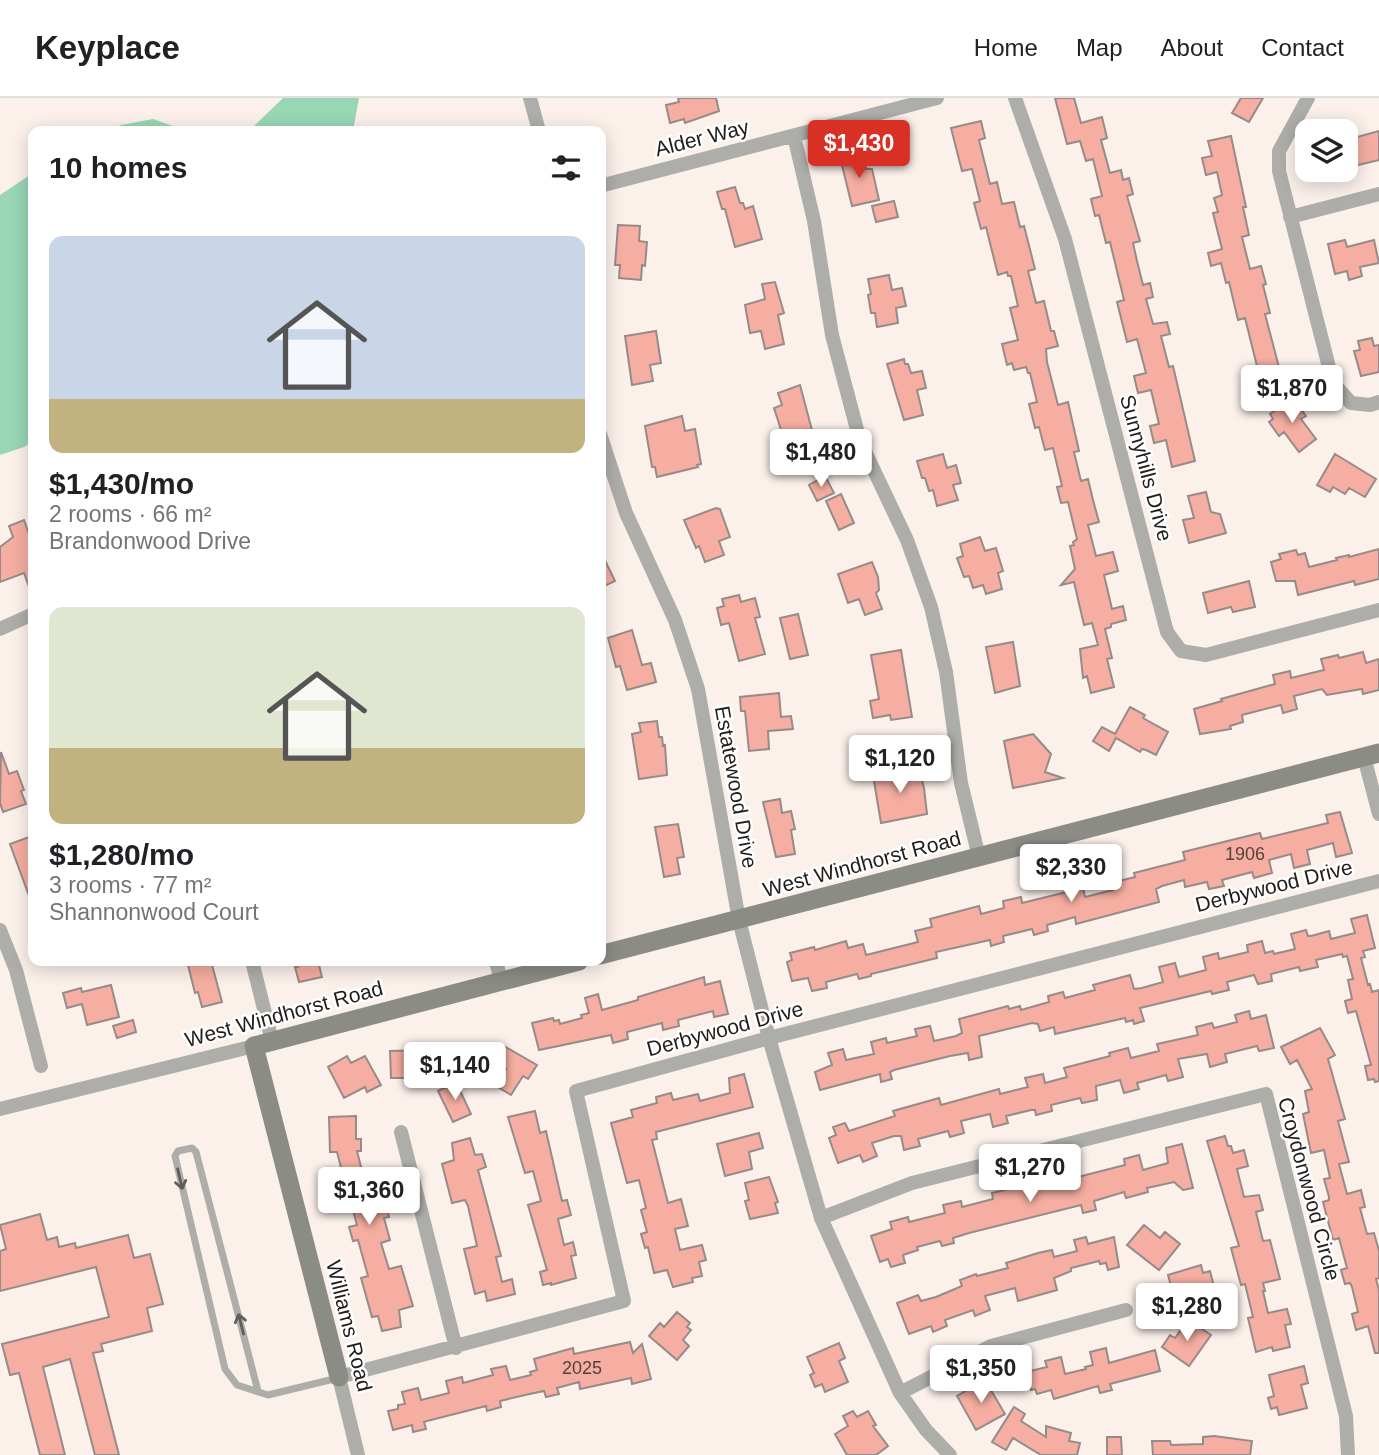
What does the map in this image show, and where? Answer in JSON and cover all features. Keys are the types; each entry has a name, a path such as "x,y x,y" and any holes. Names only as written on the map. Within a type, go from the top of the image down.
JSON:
{"street":[{"path":"530,98 538,126"},
{"name":"Alder Way","path":"606,184 937,98"},
{"name":"Sunnyhills Drive","path":"1015,98 1065,239 1167,632 1181,651 1206,655 1379,610"},
{"path":"1308,98 1279,151 1279,171 1333,383 1351,403 1370,405 1379,402"},
{"path":"794,136 814,221 832,335 860,441 907,540 931,607 946,672 961,783 979,857"},
{"path":"1290,217 1379,194"},
{"name":"Estatewood Drive","path":"606,452 626,513 676,620 698,689 738,920 821,1218 900,1393 926,1430 950,1455"},
{"path":"0,629 28,616"},
{"path":"1372,755 1379,814"},
{"name":"West Windhorst Road","path":"606,953 1372,755"},
{"name":"Derbywood Drive","path":"339,1377 456,1348 624,1301 576,1091 769,1038 1379,881"},
{"path":"0,930 16,970 41,1066"},
{"path":"253,966 263,1043"},
{"path":"497,966 501,981"},
{"name":"West Windhorst Road","path":"0,1109 560,966"},
{"name":"Williams Road","path":"263,1043 358,1455"},
{"name":"Croydonwood Circle","path":"821,1218 912,1183 1266,1094 1346,1416 1348,1455"},
{"path":"401,1132 456,1348"},
{"path":"900,1393 991,1346 1126,1310"}],"lane":[{"path":"258,1391 196,1152 192,1148 178,1151 175,1156 225,1369 237,1385 268,1395 339,1377"}],"green space":[{"path":"283,98 359,98 354,126 254,126"},
{"path":"153,119 173,126 119,126"},
{"path":"28,176 28,444 0,455 0,195"}],"building":[{"path":"678,98 716,98 719,111 685,123 684,119 670,123 666,105 679,102"},
{"path":"1055,98 1074,98 1081,123 1102,117 1107,138 1101,140 1110,173 1121,170 1123,180 1129,178 1133,194 1127,196 1140,241 1133,243 1137,261 1143,285 1150,283 1153,297 1146,299 1153,324 1167,322 1170,334 1161,336 1169,367 1173,366 1195,461 1172,467 1166,440 1154,443 1150,426 1159,424 1151,390 1138,393 1134,376 1146,373 1137,339 1127,342 1117,302 1124,300 1110,242 1106,243 1099,215 1095,216 1091,199 1102,196 1093,159 1086,161 1080,141 1067,144"},
{"path":"1241,98 1263,98 1249,122 1232,113"},
{"path":"981,121 985,138 979,140 990,184 997,182 1002,204 1014,202 1020,227 1024,226 1035,269 1028,271 1036,303 1044,301 1051,331 1054,331 1058,346 1046,349 1047,362 1058,405 1068,402 1079,451 1074,452 1081,481 1088,479 1099,522 1088,525 1096,556 1113,552 1118,571 1104,575 1112,609 1123,606 1126,620 1111,624 1111,627 1105,629 1112,658 1107,659 1114,687 1091,693 1087,676 1083,678 1080,649 1098,645 1092,623 1084,625 1074,582 1061,585 1075,569 1070,546 1074,545 1073,542 1077,539 1068,502 1061,503 1057,487 1062,486 1053,448 1045,450 1039,427 1035,428 1029,404 1037,402 1030,373 1026,367 1014,370 1012,363 1007,365 1002,344 1018,340 1010,308 1018,306 1011,276 1008,276 1007,272 998,275 986,227 981,229 974,203 980,201 972,169 962,171 951,128"},
{"path":"1379,131 1379,160 1358,165 1358,137"},
{"path":"1231,136 1246,207 1243,207 1249,235 1242,237 1250,269 1261,266 1270,313 1265,314 1280,371 1285,370 1290,389 1264,395 1263,392 1257,393 1254,379 1260,378 1245,318 1238,320 1229,282 1226,283 1221,263 1211,266 1208,253 1222,249 1213,213 1218,212 1214,198 1222,195 1217,172 1206,175 1202,158 1212,156 1208,141"},
{"path":"862,152 866,169 872,169 879,200 852,206 840,157"},
{"path":"735,187 745,209 753,206 762,239 735,247 725,209 722,209 717,192"},
{"path":"894,201 898,217 876,222 872,206"},
{"path":"618,225 640,226 639,241 647,242 641,280 619,278 620,265 615,265"},
{"path":"1345,240 1347,247 1374,240 1379,263 1360,267 1362,276 1349,280 1347,271 1335,274 1328,244"},
{"path":"889,275 892,290 902,288 906,306 896,308 898,323 877,327 875,313 871,313 868,279"},
{"path":"775,282 784,313 778,315 784,344 765,349 761,331 750,333 745,305 765,299 762,284"},
{"path":"656,331 661,363 650,365 653,381 632,385 625,336"},
{"path":"1372,338 1374,346 1379,345 1379,372 1361,376 1354,351 1360,350 1358,341"},
{"path":"904,359 911,373 922,371 926,388 917,390 923,415 904,420 887,364"},
{"path":"800,385 812,430 784,439 774,408 782,405 778,393"},
{"path":"1292,398 1306,416 1301,419 1316,439 1299,452 1284,432 1279,436 1269,422 1273,419 1270,414"},
{"path":"682,416 685,431 695,429 701,464 657,477 655,467 652,467 645,426"},
{"path":"943,454 947,468 956,465 961,483 953,485 958,500 937,506 933,490 929,491 917,461"},
{"path":"1335,454 1376,479 1365,497 1349,488 1345,494 1333,487 1330,492 1317,485"},
{"path":"825,476 834,493 817,501 809,485"},
{"path":"1206,492 1211,512 1220,514 1226,533 1189,543 1183,520 1194,518 1188,496"},
{"path":"841,494 854,523 839,530 826,501"},
{"path":"716,508 720,509 730,537 719,541 724,555 705,562 684,520"},
{"path":"24,520 28,531 28,584 24,573 0,582 0,547 13,537 9,526"},
{"path":"980,537 985,551 996,548 1003,571 998,573 1002,589 986,594 983,585 973,588 969,576 964,577 957,558 963,556 960,544"},
{"path":"1379,549 1379,579 1355,585 1354,581 1298,595 1295,581 1276,581 1271,562 1281,559 1279,554 1296,550 1298,555 1305,553 1309,567"},
{"path":"606,562 615,581 606,585"},
{"path":"872,562 878,577 879,590 876,593 882,609 865,615 859,599 848,603 838,574"},
{"path":"1249,581 1255,607 1233,612 1231,607 1208,613 1203,593"},
{"path":"739,595 741,602 755,598 760,617 755,618 765,654 739,661 729,623 721,625 717,608 724,606 722,599"},
{"path":"798,614 808,655 790,659 780,618"},
{"path":"632,630 642,665 651,663 656,682 627,690 620,666 616,667 608,638"},
{"path":"1013,642 1020,686 995,693 986,647"},
{"path":"901,650 912,717 891,720 890,715 873,718 870,701 879,699 871,655"},
{"path":"1363,652 1366,663 1379,659 1379,690 1363,694 1362,689 1327,695 1322,689 1294,696 1297,709 1283,713 1281,705 1242,715 1243,722 1230,726 1231,729 1200,734 1194,709 1275,684 1273,675 1290,671 1291,678 1324,670 1321,659"},
{"path":"779,693 781,717 791,716 793,729 768,731 769,749 749,751 745,711 741,711 740,697"},
{"path":"1130,707 1168,732 1156,755 1142,749 1140,752 1116,738 1109,751 1093,741 1102,727 1115,734"},
{"path":"657,721 659,737 662,737 663,746 665,745 667,775 639,779 632,734 641,732 639,723"},
{"path":"1033,734 1051,754 1045,772 1063,778 1013,788 1004,741"},
{"path":"1,752 9,774 17,771 26,804 3,812 0,803"},
{"path":"919,769 927,814 881,823 873,775"},
{"path":"780,799 782,813 791,811 795,829 791,830 795,854 776,857 763,802"},
{"path":"1340,812 1352,853 1336,857 1333,843 1307,850 1310,864 1294,868 1291,854 1269,860 1272,873 1254,878 1252,872 1222,880 1224,886 1209,889 1207,882 1185,887 1184,880 1156,889 1159,902 1076,924 1075,917 1047,925 1048,931 1034,935 1032,929 1003,936 1004,942 991,946 990,940 936,952 937,958 871,976 859,979 857,974 826,982 827,988 812,991 808,978 792,981 787,962 792,960 790,953 814,947 815,950 846,941 848,948 863,944 866,955 918,942 915,931 932,927 930,919 979,906 981,914 1004,908 1003,901 1021,897 1022,903 1083,888 1085,897 1113,890 1111,883 1135,877 1134,873 1185,860 1183,852 1260,833 1262,839 1328,823 1326,815"},
{"path":"678,824 684,857 677,858 680,874 664,877 655,827"},
{"path":"28,837 28,893 10,844"},
{"path":"1367,915 1375,948 1363,951 1365,957 1361,958 1368,985 1370,984 1372,992 1379,990 1379,1081 1368,1080 1365,1066 1371,1065 1356,1011 1348,1013 1345,1001 1352,999 1348,980 1353,979 1347,956 1343,957 1342,954 1316,960 1318,967 1300,971 1299,967 1271,974 1272,981 1258,984 1254,975 1227,982 1229,990 1212,994 1211,991 1140,1008 1144,1021 1134,1024 1133,1020 1126,1022 1125,1018 1055,1034 1054,1027 1040,1031 1038,1024 1032,1023 979,1036 982,1057 969,1060 968,1053 950,1056 894,1070 890,1072 892,1079 881,1082 880,1074 820,1090 815,1072 832,1065 828,1053 843,1049 846,1060 874,1054 871,1042 886,1038 887,1043 917,1036 915,1029 930,1026 934,1041 956,1036 962,1033 959,1019 1008,1006 1009,1009 1020,1006 1021,1010 1049,1002 1048,996 1063,992 1065,998 1095,990 1093,985 1130,975 1134,989 1142,988 1163,982 1159,967 1175,963 1179,977 1206,970 1203,957 1218,953 1219,959 1248,952 1247,945 1262,941 1265,953 1273,951 1274,954 1295,949 1291,934 1306,930 1308,936 1311,936 1329,931 1331,939 1355,933 1351,919"},
{"path":"188,966 212,966 222,1002 202,1007 198,992 195,993"},
{"path":"319,966 322,977 299,982 295,967"},
{"path":"704,977 705,985 720,981 728,1014 714,1017 713,1011 678,1020 679,1026 663,1030 662,1023 627,1032 628,1039 613,1043 611,1035 539,1050 532,1023 553,1018 554,1021 559,1020 560,1024 582,1018 581,1015 589,1013 585,998 598,994 602,1010"},
{"path":"111,985 119,1017 87,1025 82,1004 67,1008 63,993 81,988 82,992"},
{"path":"1249,1011 1251,1019 1266,1015 1274,1048 1259,1051 1257,1046 1225,1054 1227,1062 1210,1067 1207,1054 1178,1059 1183,1077 1168,1081 1166,1075 1137,1083 1139,1089 1124,1093 1120,1080 1096,1086 1097,1100 1082,1103 1080,1098 1051,1105 1052,1111 1036,1115 1035,1110 1031,1110 1006,1116 1008,1123 993,1127 990,1114 961,1121 964,1133 950,1137 948,1131 918,1139 920,1146 904,1150 901,1136 894,1136 872,1143 877,1156 863,1162 860,1155 838,1163 829,1138 836,1135 833,1127 845,1123 849,1131 895,1116 893,1111 939,1098 941,1105 999,1089 1000,1094 1028,1087 1025,1078 1043,1074 1045,1083 1067,1077 1064,1068 1110,1056 1109,1053 1128,1048 1131,1058 1159,1051 1157,1044 1198,1035 1196,1027 1212,1023 1214,1028 1237,1022 1235,1015"},
{"path":"133,1020 136,1032 117,1038 113,1026"},
{"path":"1320,1028 1335,1055 1328,1059 1345,1119 1338,1121 1349,1162 1339,1164 1347,1194 1361,1190 1365,1207 1360,1208 1367,1234 1374,1233 1379,1251 1379,1278 1376,1279 1379,1290 1379,1353 1375,1353 1368,1326 1356,1330 1352,1314 1358,1312 1352,1287 1350,1283 1345,1284 1341,1270 1347,1268 1339,1238 1333,1240 1323,1202 1329,1200 1324,1179 1330,1178 1324,1150 1311,1153 1303,1114 1309,1112 1305,1091 1312,1089 1297,1060 1290,1064 1281,1047"},
{"path":"502,1045 537,1065 528,1079 523,1076 511,1095 496,1086 506,1069 493,1062"},
{"path":"428,1050 428,1083 414,1084 413,1078 391,1078 390,1051"},
{"path":"347,1056 351,1063 365,1056 381,1085 367,1092 365,1087 344,1098 328,1067"},
{"path":"744,1074 753,1107 656,1132 657,1139 652,1140 668,1203 681,1199 688,1226 675,1229 680,1250 702,1245 706,1260 699,1262 702,1276 692,1278 693,1282 673,1287 667,1270 654,1273 648,1247 645,1248 641,1234 647,1232 641,1210 646,1208 639,1180 627,1183 611,1123 633,1117 631,1110 657,1103 656,1097 671,1093 673,1100 698,1094 700,1101 730,1093 729,1078"},
{"path":"456,1082 471,1114 453,1122 438,1091"},
{"path":"535,1111 540,1133 546,1131 562,1201 567,1200 571,1215 558,1219 564,1245 573,1242 576,1255 571,1256 576,1278 551,1285 543,1285 540,1272 547,1270 528,1205 541,1201 533,1171 525,1173 508,1117"},
{"path":"356,1116 356,1139 361,1139 361,1151 357,1151 363,1175 366,1175 367,1182 380,1179 389,1217 384,1218 390,1240 381,1243 389,1269 401,1266 413,1306 399,1310 401,1327 382,1331 378,1316 372,1317 361,1278 368,1276 358,1240 353,1241 349,1227 357,1225 351,1203 340,1206 336,1189 346,1187 337,1152 330,1152 329,1117"},
{"path":"759,1133 763,1148 749,1152 752,1169 725,1176 717,1144"},
{"path":"1225,1136 1233,1153 1244,1150 1248,1166 1237,1169 1244,1197 1259,1195 1263,1210 1256,1212 1263,1241 1270,1240 1280,1279 1263,1283 1263,1291 1268,1313 1287,1309 1291,1324 1285,1325 1290,1347 1273,1351 1272,1347 1256,1352 1248,1318 1253,1317 1245,1284 1241,1285 1231,1248 1239,1246 1207,1141"},
{"path":"470,1138 475,1155 482,1154 486,1167 478,1170 501,1256 496,1257 502,1282 512,1279 515,1294 487,1301 485,1291 475,1294 464,1249 477,1246 468,1206 465,1200 452,1203 442,1164 454,1160 452,1143"},
{"path":"1182,1144 1193,1188 1183,1190 1174,1182 1147,1188 1148,1192 1126,1198 1124,1192 1094,1201 1096,1210 1083,1213 1081,1205 969,1233 953,1238 954,1243 942,1246 940,1241 917,1247 918,1250 903,1255 905,1263 891,1267 888,1259 880,1262 871,1236 892,1229 890,1222 908,1217 909,1222 945,1213 943,1205 961,1201 962,1207 993,1199 992,1193 1029,1184 1030,1190 1060,1182 1058,1176 1073,1172 1074,1178 1125,1165 1124,1159 1139,1155 1143,1170 1168,1163 1166,1148"},
{"path":"769,1177 778,1202 775,1203 778,1213 750,1219 745,1201 749,1200 745,1183"},
{"path":"40,1214 47,1240 57,1237 59,1247 75,1243 76,1248 128,1235 134,1258 150,1254 163,1304 147,1308 152,1331 101,1344 103,1351 93,1353 119,1455 95,1455 70,1359 43,1367 65,1455 40,1455 19,1373 10,1375 2,1344 109,1317 96,1267 0,1291 0,1251 6,1249 0,1225"},
{"path":"1144,1225 1160,1238 1165,1232 1180,1244 1159,1270 1127,1245"},
{"path":"1086,1237 1088,1244 1114,1237 1119,1267 1108,1270 1106,1263 1100,1264 1099,1261 1071,1268 1071,1271 1054,1278 1057,1290 1018,1301 1015,1288 985,1296 990,1310 975,1316 973,1310 945,1320 947,1326 933,1332 931,1326 909,1334 897,1303 918,1295 921,1301 936,1297 962,1286 960,1280 1008,1268 1006,1263 1038,1253 1052,1250 1054,1257 1077,1251 1074,1240"},
{"path":"1201,1265 1203,1273 1210,1271 1216,1294 1193,1303 1185,1287 1172,1290 1168,1275"},
{"path":"677,1312 690,1323 687,1327 691,1330 683,1340 689,1346 677,1360 649,1336 660,1323 664,1327"},
{"path":"1188,1320 1211,1335 1189,1366 1162,1347 1170,1335 1175,1338"},
{"path":"630,1342 633,1353 642,1344 651,1379 632,1384 631,1378 580,1389 579,1382 557,1388 559,1394 546,1397 544,1391 500,1401 501,1407 487,1411 486,1406 427,1421 424,1422 426,1429 413,1432 412,1425 393,1430 388,1411 405,1404 402,1392 418,1388 421,1400 449,1393 446,1381 462,1377 463,1383 493,1375 491,1369 506,1366 510,1380 531,1375 530,1372 537,1370 534,1359 573,1348 574,1354"},
{"path":"839,1343 845,1358 839,1361 848,1382 825,1392 822,1384 815,1387 810,1375 814,1373 807,1357"},
{"path":"1106,1348 1109,1363 1155,1350 1160,1371 1110,1384 1112,1390 1100,1393 1098,1386 1054,1399 1051,1390 1037,1394 1035,1389 1031,1390 1026,1372 1047,1367 1045,1361 1061,1357 1065,1374 1093,1365 1090,1352"},
{"path":"1304,1366 1308,1383 1301,1385 1307,1408 1279,1415 1277,1407 1271,1409 1268,1398 1274,1396 1269,1375"},
{"path":"985,1380 1005,1414 976,1430 957,1396"},
{"path":"1014,1407 1025,1414 1021,1421 1046,1437 1046,1426 1071,1433 1069,1441 1080,1443 1077,1455 1041,1455 1013,1438 1006,1450 992,1442"},
{"path":"853,1411 857,1417 868,1411 876,1425 873,1426 888,1446 876,1455 847,1455 835,1434 848,1426 843,1416"},
{"path":"1107,1437 1121,1437 1122,1455 1107,1455"},
{"path":"1203,1437 1252,1441 1250,1455 1153,1455 1152,1441 1170,1441 1171,1445 1203,1444"}]}
